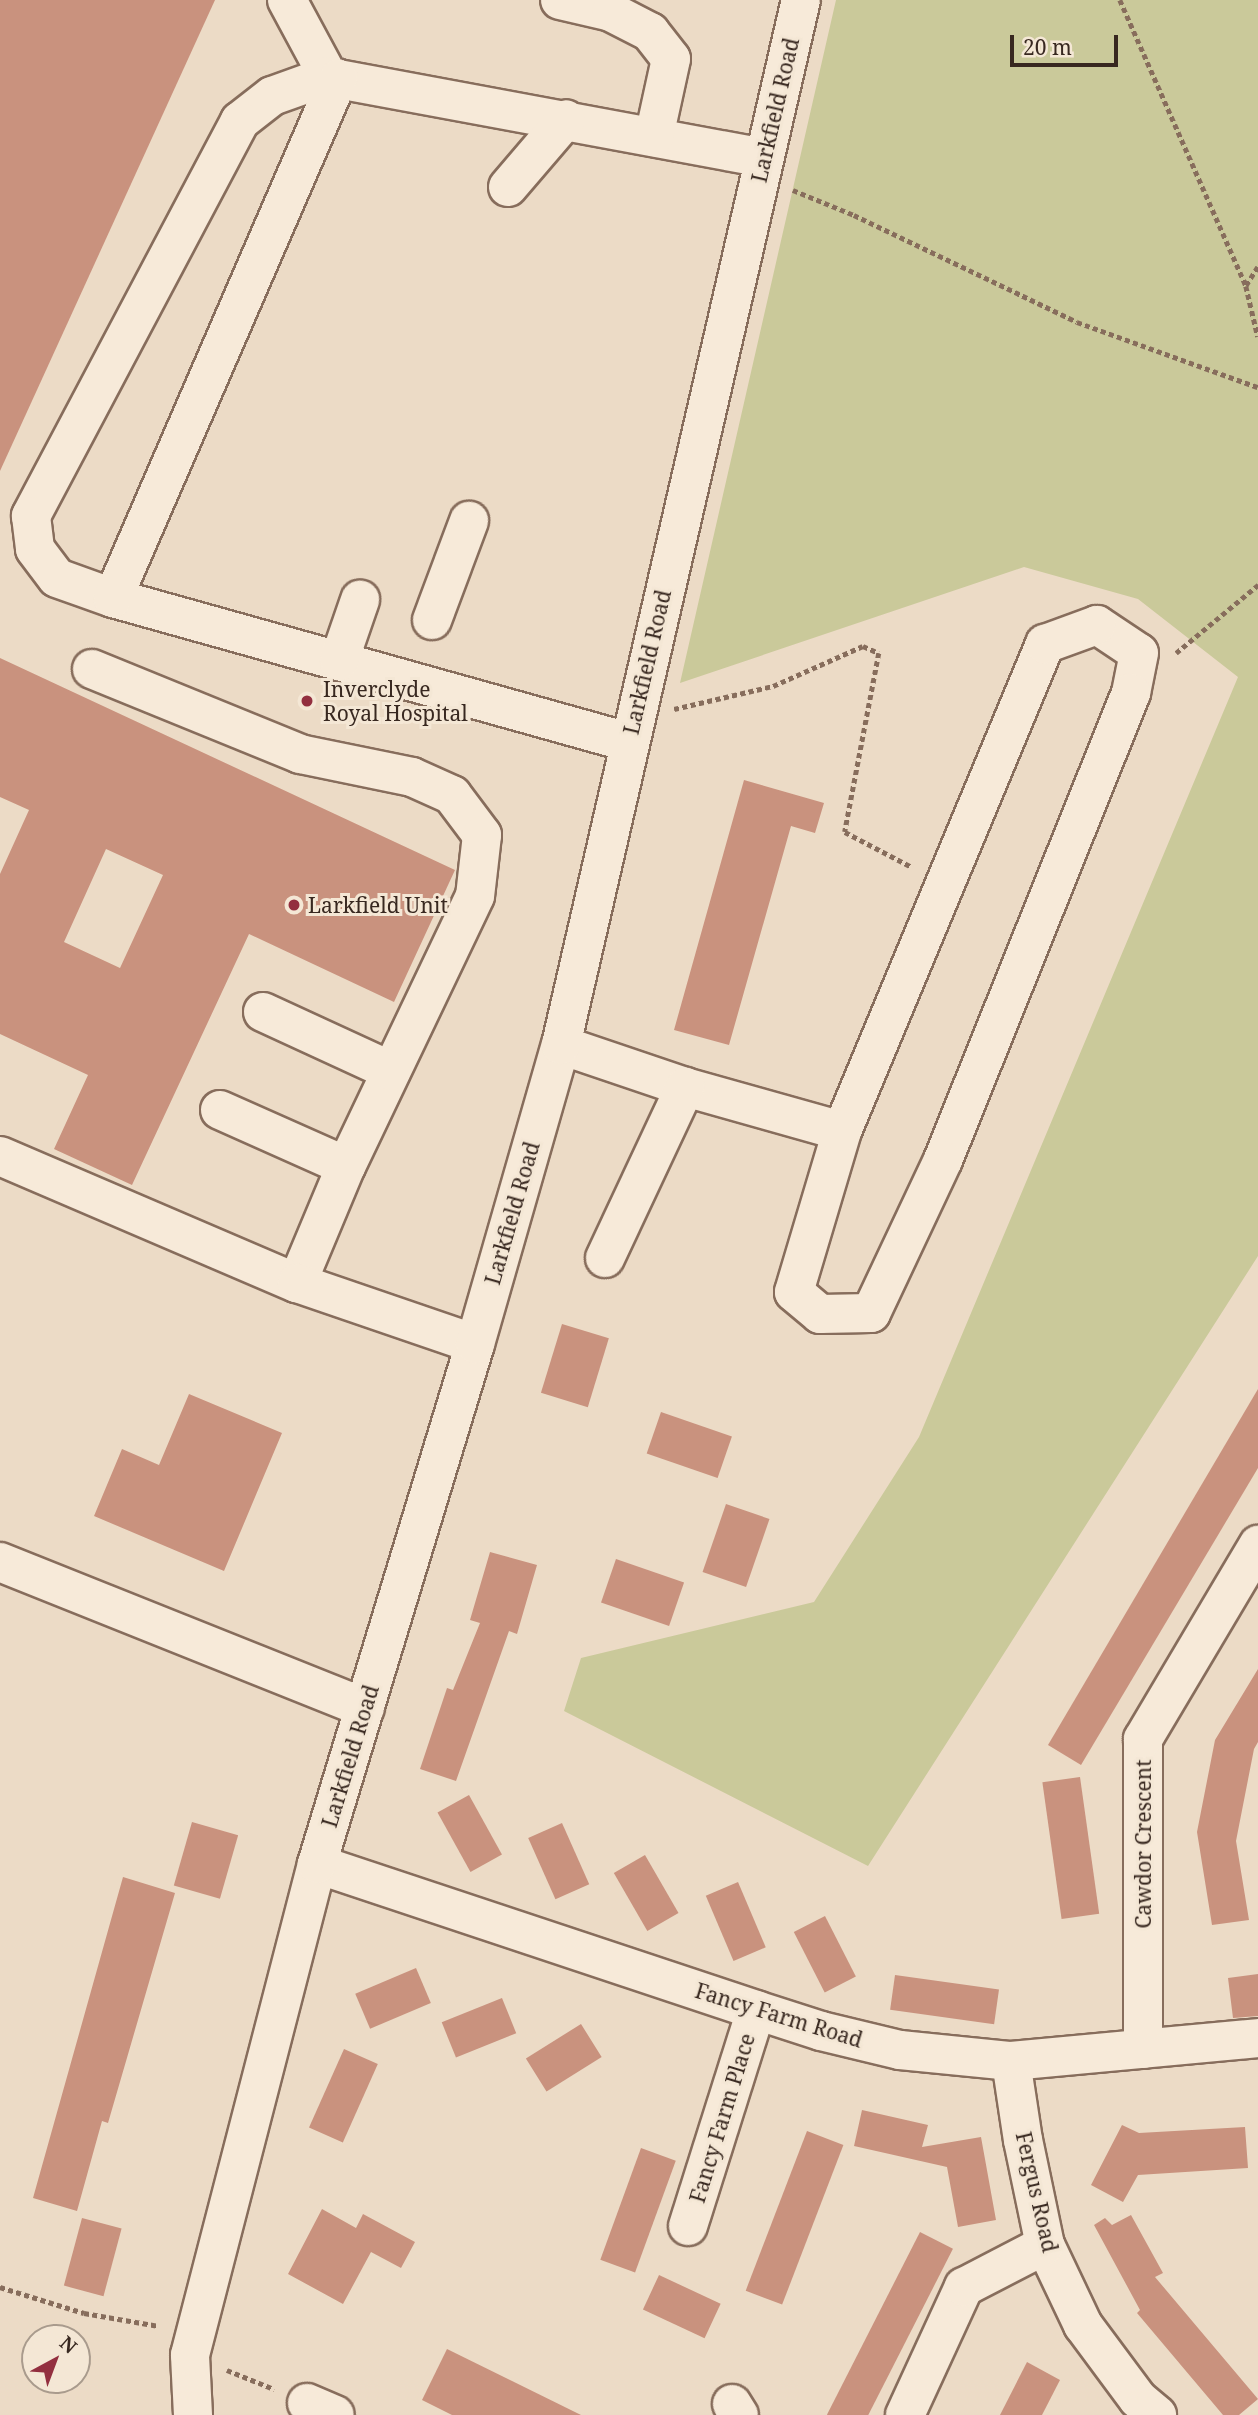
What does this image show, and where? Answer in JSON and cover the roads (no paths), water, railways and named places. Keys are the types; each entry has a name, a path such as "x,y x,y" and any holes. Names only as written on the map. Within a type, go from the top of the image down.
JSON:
{"street":[{"path":"287,0 333,78"},
{"path":"560,0 621,17 650,32 671,58 654,136"},
{"name":"Larkfield Road","path":"193,2415 193,2343 317,1864 475,1344 561,1045 801,0"},
{"path":"113,598 333,78"},
{"path":"632,728 339,661 113,598 57,578 35,550 31,516 240,121 272,96 333,78 654,136 762,167"},
{"path":"508,187 566,119"},
{"path":"432,620 469,521"},
{"path":"339,661 360,600"},
{"path":"1097,625 1139,653 1131,693 943,1160 871,1313 820,1314 794,1292 842,1131 1045,644 1097,625"},
{"path":"92,669 300,754 412,777 452,795 482,835 475,896 346,1166 297,1283"},
{"path":"263,1012 391,1071"},
{"path":"561,1045 685,1087 842,1131"},
{"path":"605,1258 685,1087"},
{"path":"220,1110 346,1166"},
{"path":"0,1156 297,1283 475,1344"},
{"name":"Cawdor Crescent","path":"1143,2049 1143,1739 1258,1545"},
{"path":"0,1562 365,1708"},
{"name":"Fancy Farm Road","path":"317,1864 821,2031 900,2050 1011,2061 1258,2038"},
{"name":"Fancy Farm Place","path":"688,2227 756,2010"},
{"name":"Fergus Road","path":"1011,2061 1023,2140 1045,2245 1083,2325 1138,2399 1157,2415"},
{"path":"905,2415 964,2287 1045,2245"}],"place":[{"name":"Inverclyde Royal Hospital","path":"307,701"},
{"name":"Larkfield Unit","path":"294,905"}]}
